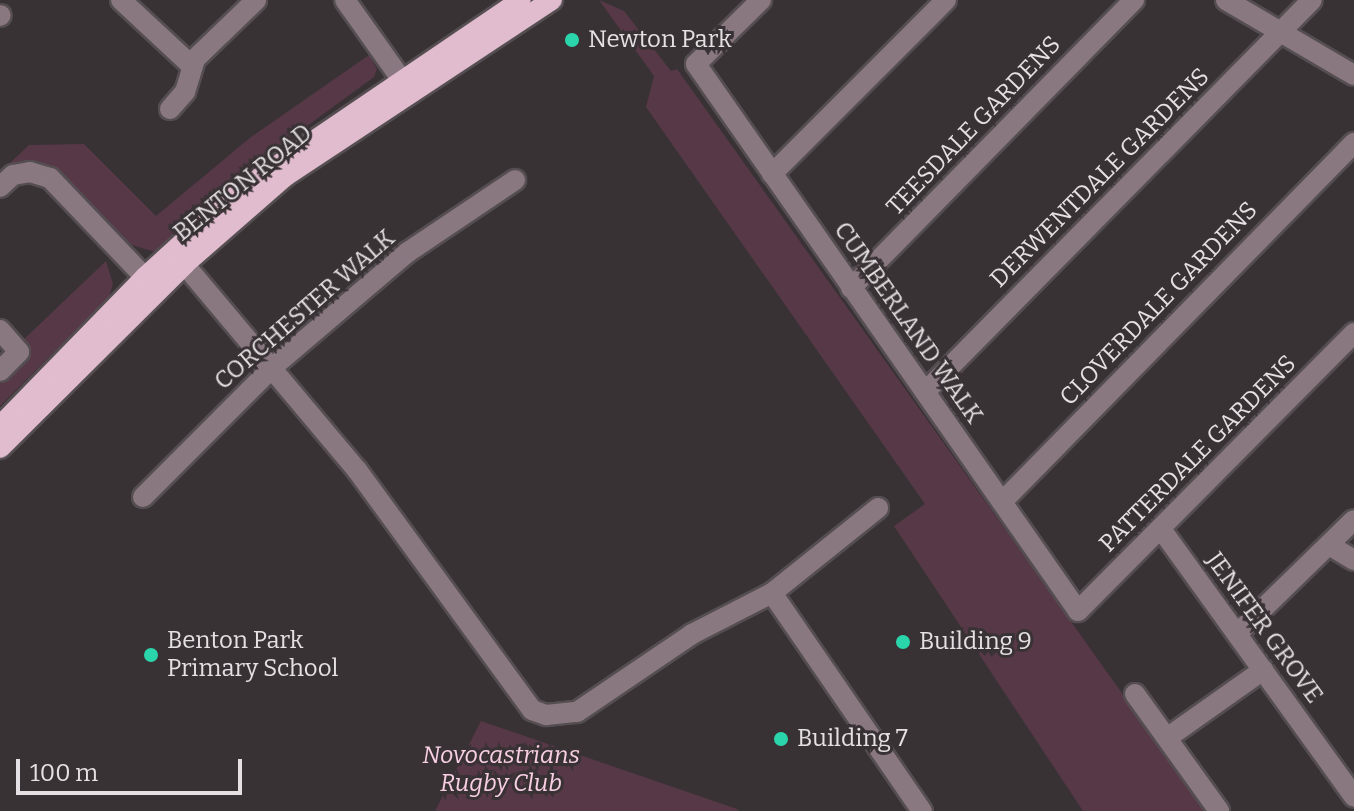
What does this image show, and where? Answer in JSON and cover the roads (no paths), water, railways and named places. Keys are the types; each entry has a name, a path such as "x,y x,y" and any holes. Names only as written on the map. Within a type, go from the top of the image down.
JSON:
{"main road":[{"name":"BENTON ROAD","path":"0,426 179,258 521,0"},
{"name":"BENTON ROAD","path":"406,85 552,0"},
{"name":"BENTON ROAD","path":"0,448 152,284"}],"street":[{"path":"121,0 191,65"},
{"path":"170,109 185,92 191,65 256,0"},
{"path":"345,0 406,85"},
{"name":"CUMBERLAND WALK","path":"761,0 696,64 1078,611"},
{"path":"772,174 946,0"},
{"name":"TEESDALE GARDENS","path":"851,288 1134,0"},
{"path":"1226,0 1354,75"},
{"name":"DERWENTDALE GARDENS","path":"926,391 1312,0"},
{"name":"CLOVERDALE GARDENS","path":"1002,502 1354,143"},
{"path":"0,187 13,175 30,172 50,178 152,284"},
{"name":"CORCHESTER WALK","path":"143,497 274,366 408,252 515,180"},
{"path":"179,258 274,366 532,710 546,715 577,712 692,634 772,593 878,508"},
{"path":"0,330 19,352 0,371"},
{"name":"PATTERDALE GARDENS","path":"1078,611 1354,333"},
{"path":"1237,634 1354,520"},
{"name":"JENIFER GROVE","path":"1161,529 1354,797"},
{"path":"1329,545 1354,560"},
{"path":"772,593 922,811"},
{"path":"1167,738 1263,670"},
{"path":"1135,694 1219,811"}],"place":[{"name":"Newton Park","path":"572,40"},
{"name":"Building 9","path":"903,642"},
{"name":"Benton Park Primary School","path":"151,655"},
{"name":"Building 7","path":"781,739"}],"park label":[{"name":"Novocastrians Rugby Club","path":"501,770"}]}
